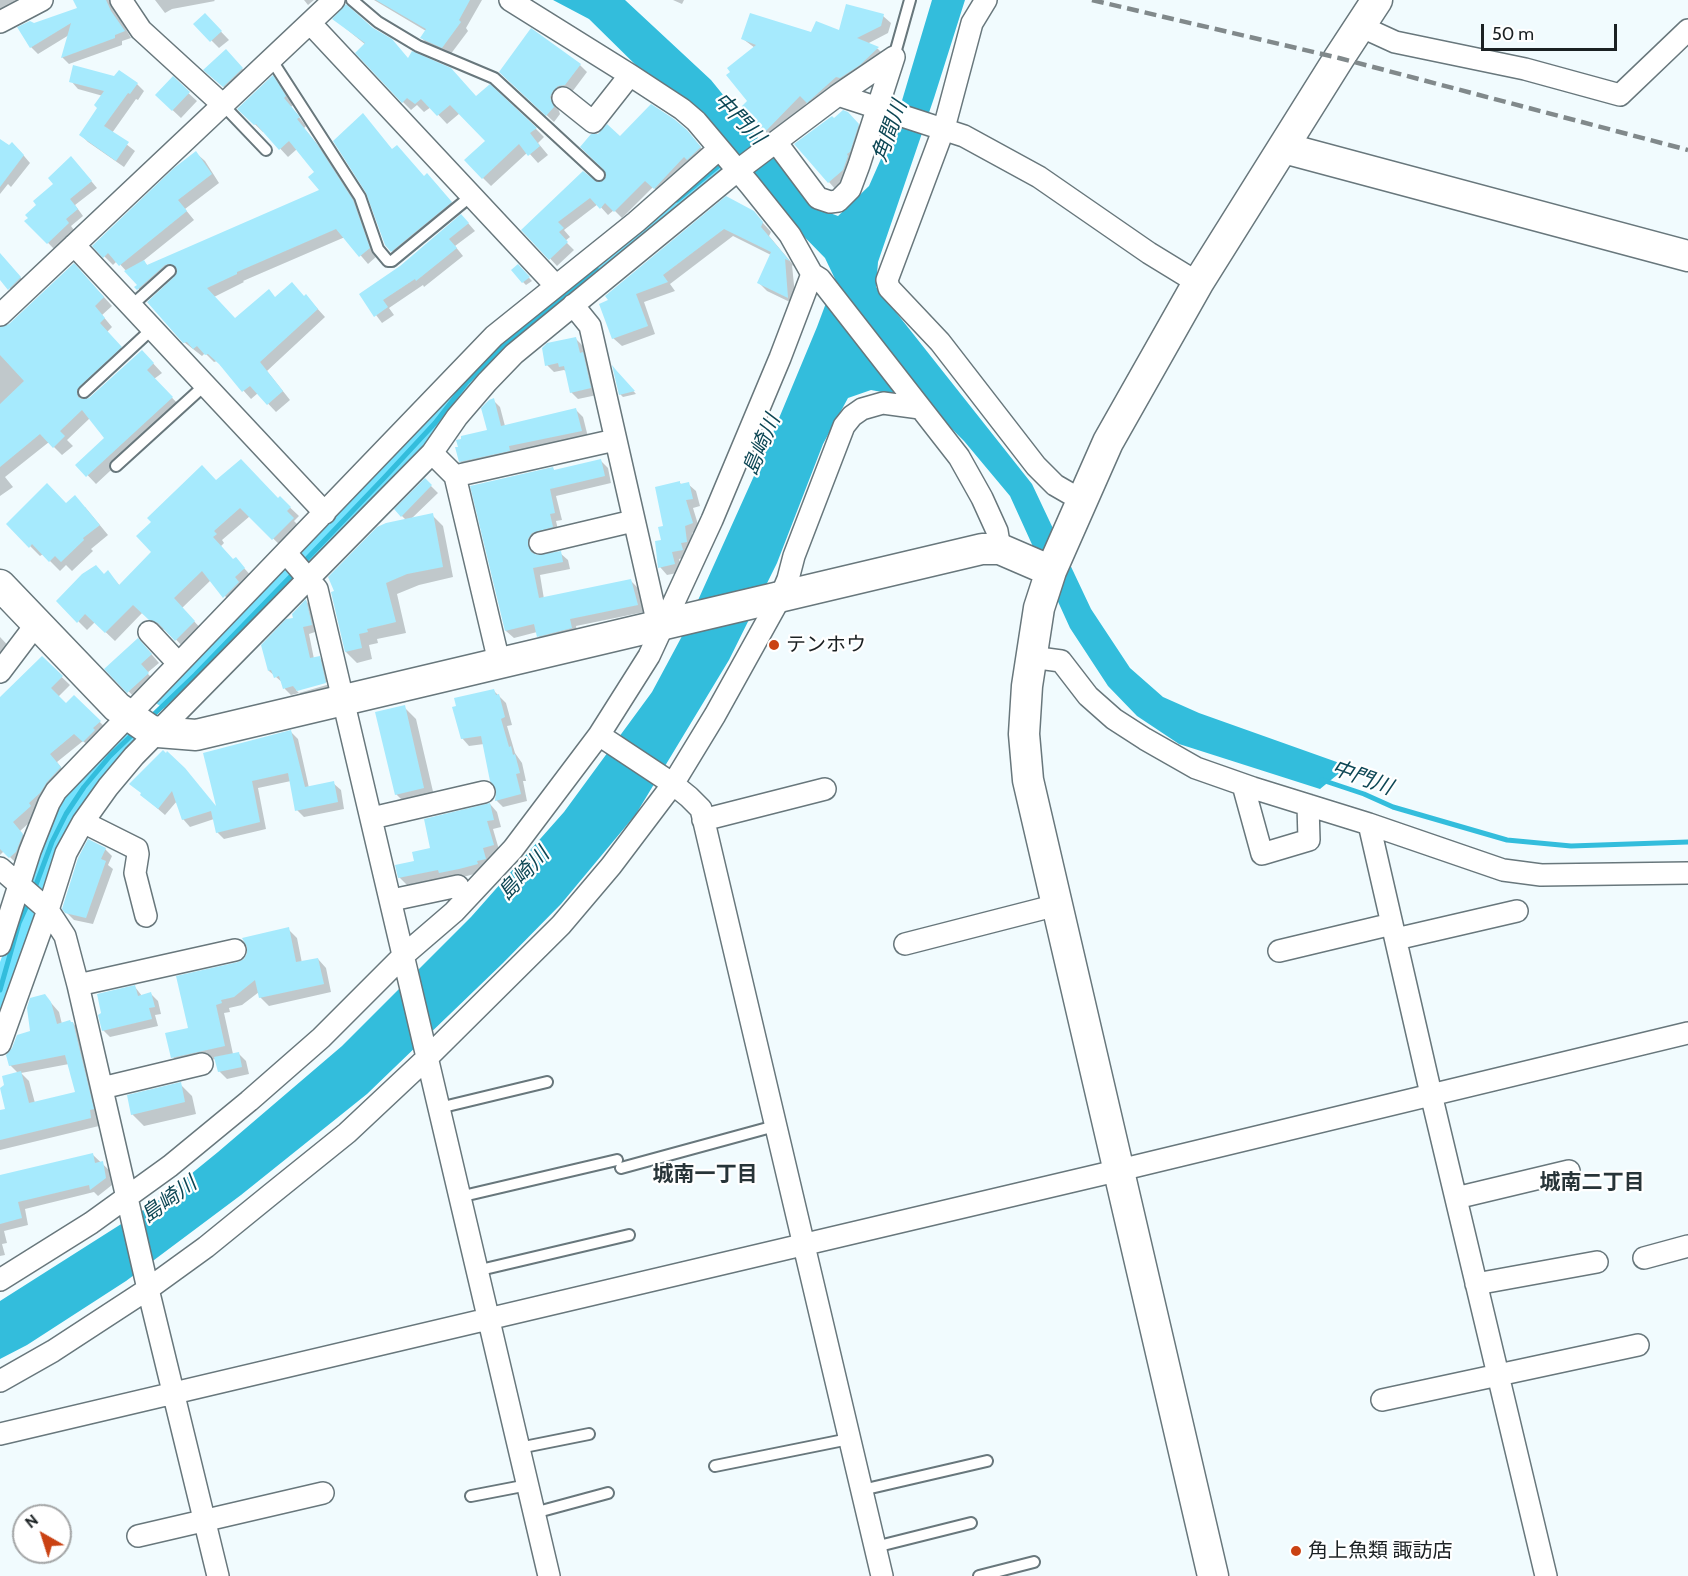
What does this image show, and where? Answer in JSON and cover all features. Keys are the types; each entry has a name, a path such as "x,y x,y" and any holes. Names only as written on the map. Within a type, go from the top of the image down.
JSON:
{"street":[{"path":"0,22 42,0"},
{"path":"121,0 141,30 222,104"},
{"path":"0,315 333,0"},
{"path":"510,0 682,109 740,169 790,235 816,276 959,457 970,474 997,531 1000,549"},
{"path":"986,0 972,23 941,127 887,280 889,288 940,342 1036,466 1055,485 1081,500"},
{"path":"1213,1576 1028,780 1024,734 1031,657 1039,608 1051,571 1108,442 1198,283 1377,0"},
{"path":"309,23 556,286"},
{"path":"1359,26 1395,42 1525,69 1620,95 1688,30"},
{"path":"0,945 14,888 56,791 143,724 309,577 432,453 457,417 514,354 740,169 838,95 894,57"},
{"path":"773,144 818,198 830,202 838,201 850,189 880,109 894,57"},
{"path":"563,98 593,122 630,75"},
{"path":"838,95 964,136 1039,177 1149,253 1198,283"},
{"path":"1284,148 1688,256"},
{"path":"0,1044 66,853 83,822 108,787 178,663 494,336 636,222 719,149"},
{"path":"74,245 325,513"},
{"path":"0,1280 128,1200 249,1101 405,960 513,849 602,737 668,622 816,276"},
{"path":"573,305 590,326 633,521 668,622"},
{"path":"0,1381 53,1351 206,1247 347,1133 426,1053 561,925 612,866 715,715 774,599 788,579 794,556 844,426 862,409 883,403 915,401"},
{"path":"456,476 615,440"},
{"path":"432,453 456,476 499,662"},
{"path":"540,543 633,521"},
{"path":"0,585 117,707 143,724 196,735 982,549 1000,549 1051,571"},
{"path":"286,553 309,577 317,590 392,900 476,1271 549,1576"},
{"path":"0,672 37,623"},
{"path":"149,632 178,663"},
{"path":"1031,657 1060,661 1088,696 1114,719 1196,768 1243,785 1369,824 1503,870 1541,875 1688,873"},
{"path":"602,737 669,781 701,809 882,1576"},
{"path":"1243,785 1262,854 1309,840 1308,805"},
{"path":"703,820 825,789"},
{"path":"372,818 484,792"},
{"path":"83,822 137,849 135,873 146,916"},
{"path":"1369,824 1546,1576"},
{"path":"0,868 14,888 46,908 65,936 218,1576"},
{"path":"392,900 458,886"},
{"path":"905,944 1057,904"},
{"path":"1279,951 1517,911"},
{"path":"78,985 235,950"},
{"path":"0,1434 1120,1170 1688,1033"},
{"path":"102,1088 202,1064"},
{"path":"1456,1198 1569,1171"},
{"path":"1644,1258 1688,1246"},
{"path":"1476,1284 1597,1262"},
{"path":"1382,1400 1638,1345"},
{"path":"138,1536 323,1493"}],"lane":[{"path":"352,0 378,22 418,46 494,78 599,175"},
{"path":"894,57 910,0"},
{"path":"271,59 360,197 378,249 388,261 392,261 471,196"},
{"path":"222,104 266,150"},
{"path":"131,306 170,272"},
{"path":"84,392 152,328"},
{"path":"116,466 205,385"},
{"path":"439,1108 547,1082"},
{"path":"459,1197 619,1164 775,1126"},
{"path":"476,1271 629,1235"},
{"path":"519,1448 589,1434"},
{"path":"715,1466 849,1439"},
{"path":"862,1490 987,1461"},
{"path":"471,1496 528,1485"},
{"path":"534,1513 608,1492"},
{"path":"875,1547 971,1522"},
{"path":"979,1576 1034,1562"}],"shaded area":[{"path":"717,161 726,169 495,363 421,448 319,558 238,634 172,708 165,709 154,702 485,355"},
{"path":"124,729 142,739 75,818 0,1026 0,962 61,797"}],"water":[{"name":"島崎川","path":"553,0 625,0 711,80 806,197 822,210 838,216 869,186 892,134 932,0 965,0 878,262 876,287 1032,484 1091,609 1130,668 1163,697 1199,713 1348,766 1320,789 1179,744 1137,716 1108,686 1070,628 1010,496 964,441 939,416 898,395 871,390 848,398 823,444 777,563 729,660 636,814 561,904 367,1094 241,1195 126,1281 27,1345 0,1359 0,1301 159,1200 342,1046 471,917 564,812 652,692 681,638 767,447 817,327 835,279 825,258 589,19"}],"building":[{"path":"73,0 106,0 125,31 115,35 115,38 61,58 71,23 30,48 17,27 77,8"},
{"path":"376,0 470,0 459,20 461,22 442,48 420,38 426,29"},
{"path":"346,4 373,28 392,39 408,58 412,51 451,68 476,96 490,84 537,128 530,133 540,146 528,156 519,144 482,179 464,160 485,141 450,105 437,116 421,99 415,104 407,98 402,103 355,53 365,43 332,19"},
{"path":"846,4 884,14 881,26 857,38 879,47 860,65 840,78 836,77 807,103 800,96 764,133 742,106 747,101 726,75 730,72 727,68 756,45 741,39 750,13 811,32 816,21 839,30"},
{"path":"205,13 222,31 210,42 193,24"},
{"path":"531,28 581,64 565,85 558,86 553,91 550,97 554,107 546,116 499,72"},
{"path":"226,49 243,68 223,87 203,70"},
{"path":"73,65 114,76 119,70 138,83 104,126 129,142 116,161 79,135 97,108 94,105 104,91 69,82"},
{"path":"273,75 286,96 284,98 300,117 297,119 317,144 353,200 370,248 359,257 336,229 237,272 207,288 235,318 269,289 275,297 292,282 318,309 260,362 283,391 267,405 250,386 242,392 208,354 205,355 197,346 193,349 187,342 183,343 147,302 175,276 177,270 175,266 165,265 137,290 134,287 137,285 124,271 144,260 147,265 319,190 308,177 314,172 289,141 279,150 256,124 254,125 237,109"},
{"path":"173,76 190,92 172,111 155,95"},
{"path":"651,104 687,130 701,147 687,160 684,157 654,189 645,181 614,212 605,203 600,209 590,198 558,222 564,228 559,232 568,242 549,260 521,230 583,171 597,182 604,180 606,176 604,170 580,147 591,134 598,134 607,124 620,136"},
{"path":"843,110 859,124 843,170 828,183 794,144"},
{"path":"363,113 392,149 397,145 424,176 427,173 452,202 391,252 385,245 366,193 333,141"},
{"path":"0,139 9,145 12,142 24,155 0,187"},
{"path":"196,151 212,174 178,200 187,211 119,266 108,253 103,258 92,246 174,168"},
{"path":"71,156 92,181 70,199 78,209 66,219 69,223 47,244 24,221 28,218 25,215 36,205 33,201 53,184 48,178"},
{"path":"726,196 754,211 763,222 761,227 790,261 785,259 788,298 757,283 771,252 724,229 663,275 668,282 636,294 648,326 612,339 599,304 608,300 605,296"},
{"path":"461,214 469,223 449,239 457,248 416,281 415,279 383,300 388,307 374,317 359,294 400,266"},
{"path":"0,253 21,277 8,290 0,280"},
{"path":"74,263 104,297 95,306 105,318 100,323 122,347 79,387 78,397 89,398 142,350 154,363 147,370 173,397 86,477 75,465 104,438 82,410 60,431 65,436 53,448 40,434 0,467 0,404 24,381 0,355 0,327 9,324"},
{"path":"518,264 530,277 522,283 511,270"},
{"path":"576,337 580,353 583,352 591,388 570,393 564,366 559,367 558,363 545,366 542,348 547,343"},
{"path":"612,365 616,370 635,391 619,395"},
{"path":"494,398 501,426 576,408 582,431 509,446 510,451 459,462 455,447 458,447 456,440 461,439 461,436 487,430 481,408"},
{"path":"241,459 278,498 280,496 291,507 287,511 294,518 272,540 240,508 214,531 217,534 213,537 233,559 236,557 245,568 235,577 239,582 223,598 202,571 174,598 195,621 175,641 158,623 149,620 133,605 105,633 85,614 77,623 56,601 82,574 96,565 104,574 108,570 119,585 151,552 136,536 151,522 147,518 202,465 216,480"},
{"path":"601,459 605,476 550,489 555,513 550,514 553,527 532,533 528,539 528,545 531,552 537,555 561,551 563,562 533,568 539,598 631,579 638,605 570,619 572,628 537,637 534,624 505,631 470,486 553,467 554,470"},
{"path":"425,478 432,485 401,517 394,509"},
{"path":"680,481 680,484 689,482 693,499 686,500 693,523 685,526 687,542 681,543 683,550 672,552 675,564 658,568 655,541 661,540 658,527 663,526 655,487"},
{"path":"47,483 66,503 75,495 100,525 83,538 84,540 61,562 55,556 49,562 32,544 29,548 6,524"},
{"path":"433,513 443,567 407,574 386,583 396,622 367,629 368,632 359,634 362,648 345,652 331,592 334,591 328,577 377,527"},
{"path":"306,599 312,625 303,627 310,658 320,656 326,683 297,691 293,686 283,689 279,676 274,678 271,670 268,671 261,645 286,619 293,618 292,614"},
{"path":"138,638 152,654 141,664 149,673 127,693 104,669"},
{"path":"42,656 63,676 51,688 66,703 74,695 101,721 83,742 74,734 50,754 61,767 29,803 31,806 13,822 23,834 16,852 9,858 0,849 0,697"},
{"path":"494,689 496,695 499,694 505,717 501,719 520,773 516,774 521,794 495,801 496,790 490,781 481,736 461,739 452,707 456,706 454,698"},
{"path":"405,705 424,788 395,795 375,712"},
{"path":"291,730 305,787 334,781 338,802 295,811 288,773 252,781 260,822 216,833 211,811 182,820 172,791 158,809 129,784 163,750 166,753 167,751 185,768 216,806 203,753"},
{"path":"490,803 494,820 487,821 494,845 483,848 486,859 477,861 478,864 459,869 439,873 438,870 398,878 395,865 414,861 412,852 430,848 424,819"},
{"path":"88,839 106,848 101,859 106,861 86,918 65,913 62,909 78,858"},
{"path":"289,927 296,962 318,958 324,984 259,998 255,980 234,997 221,1000 222,1003 216,1005 225,1046 171,1058 165,1033 188,1028 176,976 238,962 244,959 247,953 247,947 242,938"},
{"path":"135,985 138,996 151,992 155,1007 149,1008 152,1019 102,1031 98,1015 101,1013 97,994"},
{"path":"45,994 51,1002 57,1024 70,1020 73,1022 94,1109 90,1110 91,1118 0,1140 0,1110 5,1109 0,1088 4,1085 2,1076 21,1071 29,1103 75,1092 65,1055 9,1066 6,1055 12,1048 17,1035 30,1031 27,1008 30,998"},
{"path":"239,1052 242,1067 218,1072 214,1057"},
{"path":"181,1082 185,1102 131,1115 127,1095"},
{"path":"93,1153 95,1163 103,1161 106,1178 90,1190 89,1185 18,1202 22,1218 0,1224 0,1175"}],"waterway":[{"path":"677,200 723,162"},
{"path":"301,565 435,423 467,382 503,346 596,268"},
{"path":"149,719 295,572"},
{"path":"34,890 52,842 66,814 84,787 110,756 136,731"},
{"name":"中門川","path":"1322,780 1364,794 1393,807 1507,840 1571,846 1688,842"},
{"path":"0,990 19,923 29,901"}],"railway":[{"path":"1092,0 1339,58 1688,150"}],"place":[{"name":"テンホウ","path":"774,645"},
{"name":"角上魚類 諏訪店","path":"1296,1551"}],"district":[{"name":"城南一丁目","path":"705,1175"},
{"name":"城南二丁目","path":"1592,1183"}],"water label":[{"name":"角間川","path":"890,131"}]}
